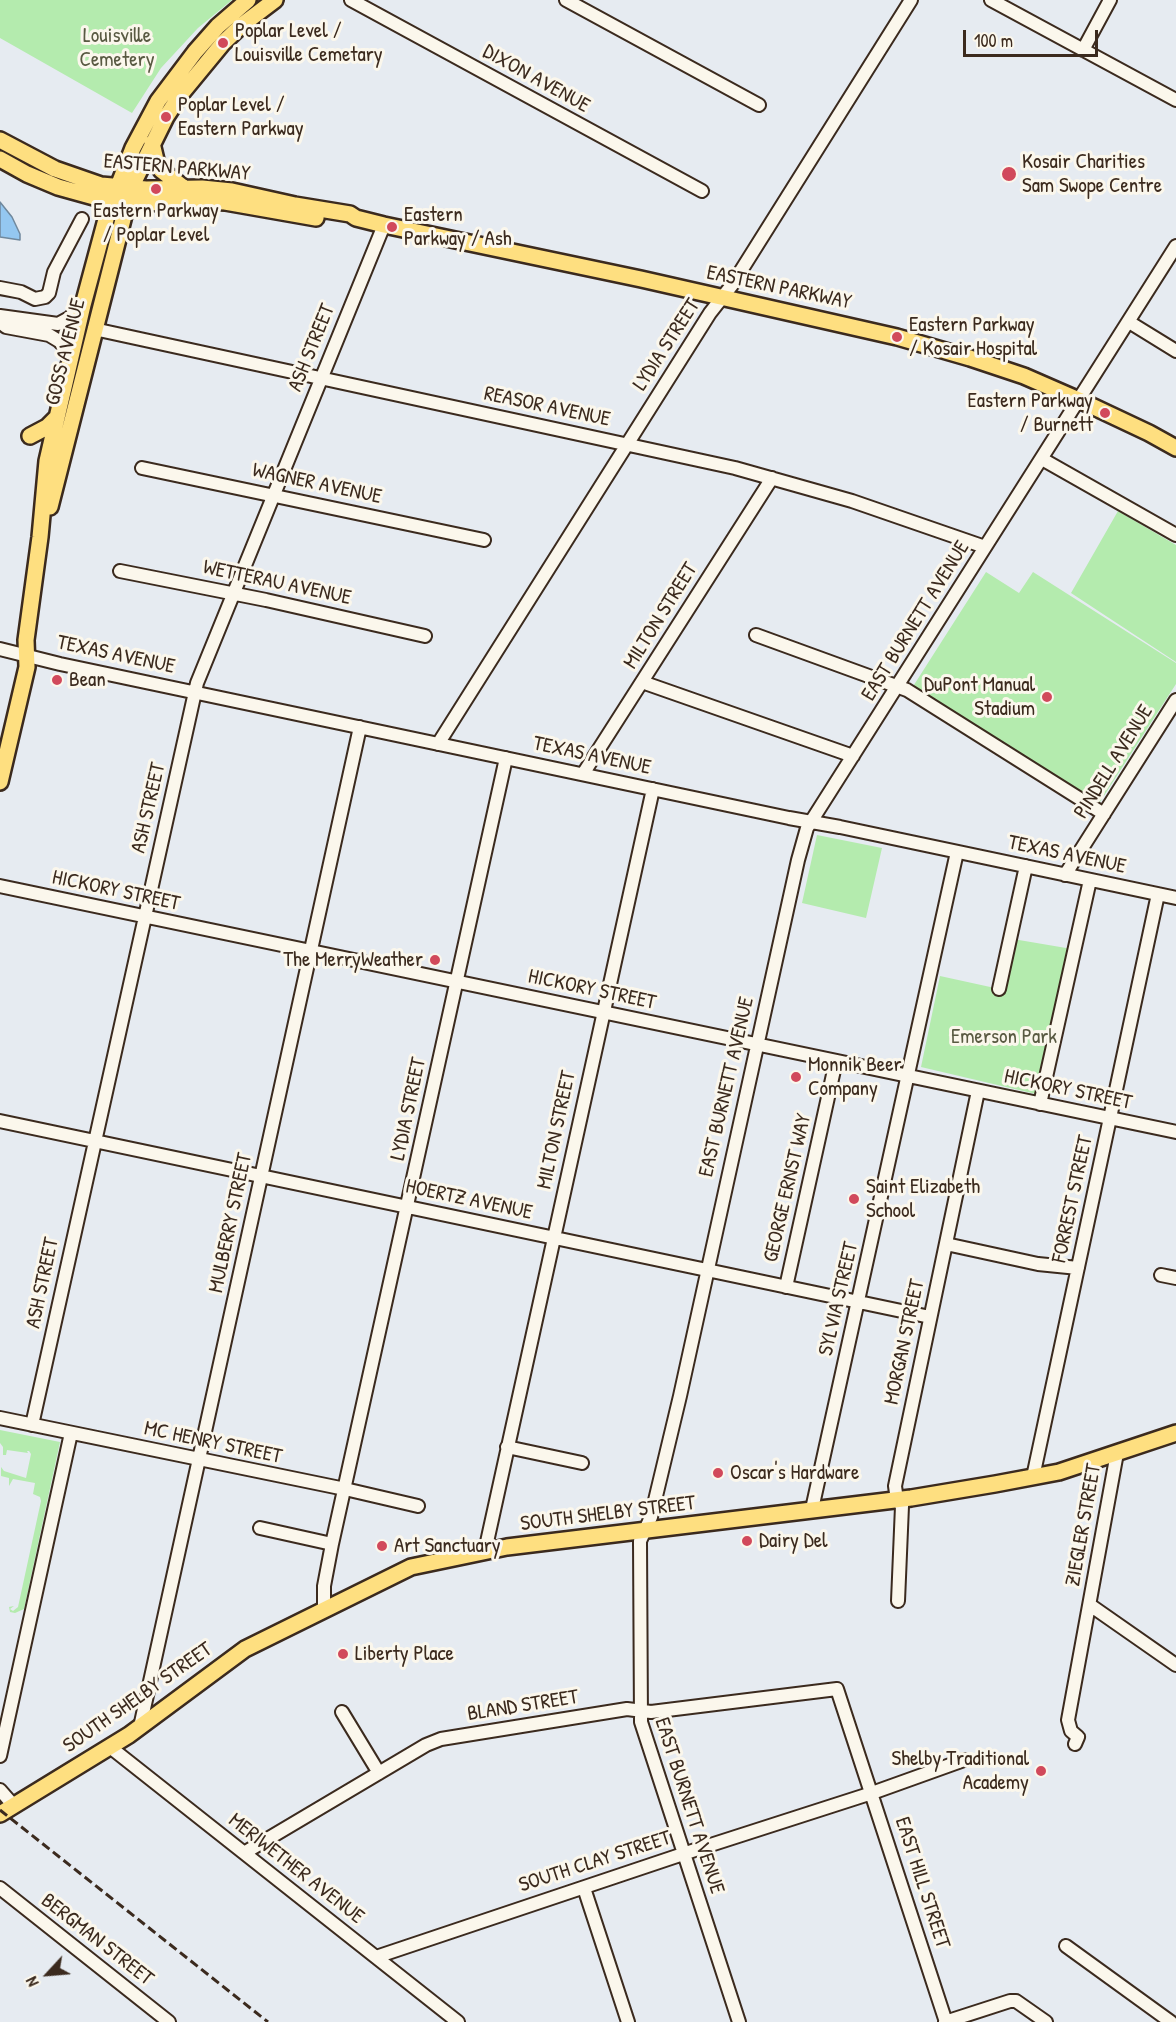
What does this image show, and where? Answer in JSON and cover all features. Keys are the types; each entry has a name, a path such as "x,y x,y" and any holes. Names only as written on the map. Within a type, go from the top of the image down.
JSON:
{"main road":[{"path":"122,195 146,123 176,74 218,26 248,0"},
{"path":"122,195 181,94 216,51 242,25 275,0"},
{"name":"EASTERN PARKWAY","path":"0,140 55,169 122,195 184,188 232,191 350,214 384,225 865,328 1024,376 1149,433 1176,448"},
{"path":"152,143 161,170 184,188"},
{"name":"EASTERN PARKWAY","path":"0,159 58,187 122,195 225,202 294,215 349,222 357,218"},
{"name":"GOSS AVENUE","path":"0,782 27,667 26,640 41,526 45,470 83,305 122,195"},
{"name":"GOSS AVENUE","path":"41,526 48,513 94,329 122,195"},
{"path":"30,436 47,427 56,418"},
{"name":"SOUTH SHELBY STREET","path":"0,1814 140,1727 236,1655 411,1567 485,1551 897,1500 1033,1477 1059,1472 1176,1433"}],"street":[{"name":"DIXON AVENUE","path":"351,0 702,191"},
{"path":"566,0 759,105"},
{"name":"LYDIA STREET","path":"438,744 912,0"},
{"path":"991,0 1176,100"},
{"path":"1083,50 1110,0"},
{"path":"0,288 21,292 35,299 45,297 49,293 54,272 82,219"},
{"name":"ASH STREET","path":"32,1425 199,676 384,225"},
{"name":"EAST BURNETT AVENUE","path":"739,2022 641,1722 640,1541 651,1517 798,860 805,832 1128,322 1172,261 1176,246"},
{"path":"0,316 58,324 69,318 83,305"},
{"path":"0,322 6,327 49,335 72,354"},
{"path":"1128,322 1176,351"},
{"name":"REASOR AVENUE","path":"94,329 735,468 852,501 986,548"},
{"path":"1042,459 1176,535"},
{"name":"WAGNER AVENUE","path":"142,468 484,540"},
{"name":"MILTON STREET","path":"583,774 772,478"},
{"name":"WETTERAU AVENUE","path":"120,571 425,636"},
{"path":"756,635 907,690 1104,814"},
{"name":"TEXAS AVENUE","path":"0,649 438,744 1176,898"},
{"path":"642,682 853,756"},
{"name":"PINDELL AVENUE","path":"1065,874 1176,700"},
{"name":"MULBERRY STREET","path":"140,1727 360,727"},
{"name":"LYDIA STREET","path":"324,1609 324,1587 332,1544 506,758"},
{"name":"MILTON STREET","path":"485,1551 653,789"},
{"name":"SYLVIA STREET","path":"812,1509 957,852"},
{"path":"999,989 1026,866"},
{"path":"1040,1104 1090,880"},
{"name":"HICKORY STREET","path":"0,886 1176,1132"},
{"name":"FORREST STREET","path":"1033,1477 1158,894"},
{"name":"GEORGE ERNST WAY","path":"786,1287 836,1061"},
{"name":"MORGAN STREET","path":"898,1601 903,1524 902,1506 897,1500 895,1486 978,1091"},
{"name":"HOERTZ AVENUE","path":"0,1121 930,1317"},
{"path":"945,1244 1038,1264 1078,1268"},
{"path":"1161,1275 1176,1278"},
{"name":"MC HENRY STREET","path":"0,1418 418,1506"},
{"path":"0,1756 71,1433"},
{"path":"507,1447 582,1463"},
{"name":"ZIEGLER STREET","path":"1090,1605 1117,1453"},
{"path":"260,1528 332,1544"},
{"path":"1075,1744 1078,1737 1071,1731 1068,1720 1090,1605 1176,1665"},
{"name":"BLAND STREET","path":"244,1852 426,1745 441,1739 627,1709 651,1712 837,1689"},
{"name":"EAST HILL STREET","path":"837,1689 946,2022"},
{"path":"342,1712 379,1773"},
{"name":"MERIWETHER AVENUE","path":"110,1747 458,2022"},
{"name":"SOUTH CLAY STREET","path":"376,1957 964,1760"},
{"path":"0,1790 14,1806"},
{"name":"BERGMAN STREET","path":"0,1888 169,2022"},
{"path":"584,1888 628,2022"},
{"path":"1066,1946 1171,2022"},
{"path":"946,2022 1010,2001 1022,2004 1046,2022"}],"green space":[{"name":"Louisville Cemetery","path":"0,0 232,0 198,28 161,68 132,113 0,38"},
{"path":"1118,511 1176,545 1176,662 1071,593"},
{"name":"DuPont Manual Stadium","path":"986,572 1019,593 1033,572 1176,663 1176,684 1098,805 912,688"},
{"path":"817,835 882,848 866,918 802,903"},
{"name":"Emerson Park","path":"1013,939 1072,949 1040,1095 921,1067 940,976 1004,990"},
{"path":"0,1430 60,1442 24,1609 15,1613 10,1612 9,1607 14,1606 10,1609 13,1611 18,1607 41,1501 40,1497 33,1494 35,1483 13,1479 9,1486 9,1478 1,1476 1,1467 4,1471 26,1478 31,1454 29,1451 28,1453 7,1450 6,1455 3,1455"}],"water":[{"path":"0,202 12,217 20,234 20,240 0,237"}],"railway":[{"path":"0,1810 268,2022"}],"place":[{"name":"Poplar Level / Louisville Cemetary","path":"223,43"},
{"name":"Poplar Level / Eastern Parkway","path":"166,117"},
{"name":"Kosair Charities Sam Swope Centre","path":"1009,174"},
{"name":"Eastern Parkway / Poplar Level","path":"156,189"},
{"name":"Eastern Parkway / Ash","path":"392,227"},
{"name":"Eastern Parkway / Kosair Hospital","path":"897,337"},
{"name":"Eastern Parkway / Burnett","path":"1105,413"},
{"name":"Bean","path":"57,680"},
{"name":"DuPont Manual Stadium","path":"1047,697"},
{"name":"The MerryWeather","path":"435,960"},
{"name":"Monnik Beer Company","path":"796,1077"},
{"name":"Saint Elizabeth School","path":"854,1199"},
{"name":"Oscar's Hardware","path":"718,1473"},
{"name":"Dairy Del","path":"747,1541"},
{"name":"Art Sanctuary","path":"382,1546"},
{"name":"Liberty Place","path":"343,1654"},
{"name":"Shelby Traditional Academy","path":"1041,1771"}]}
